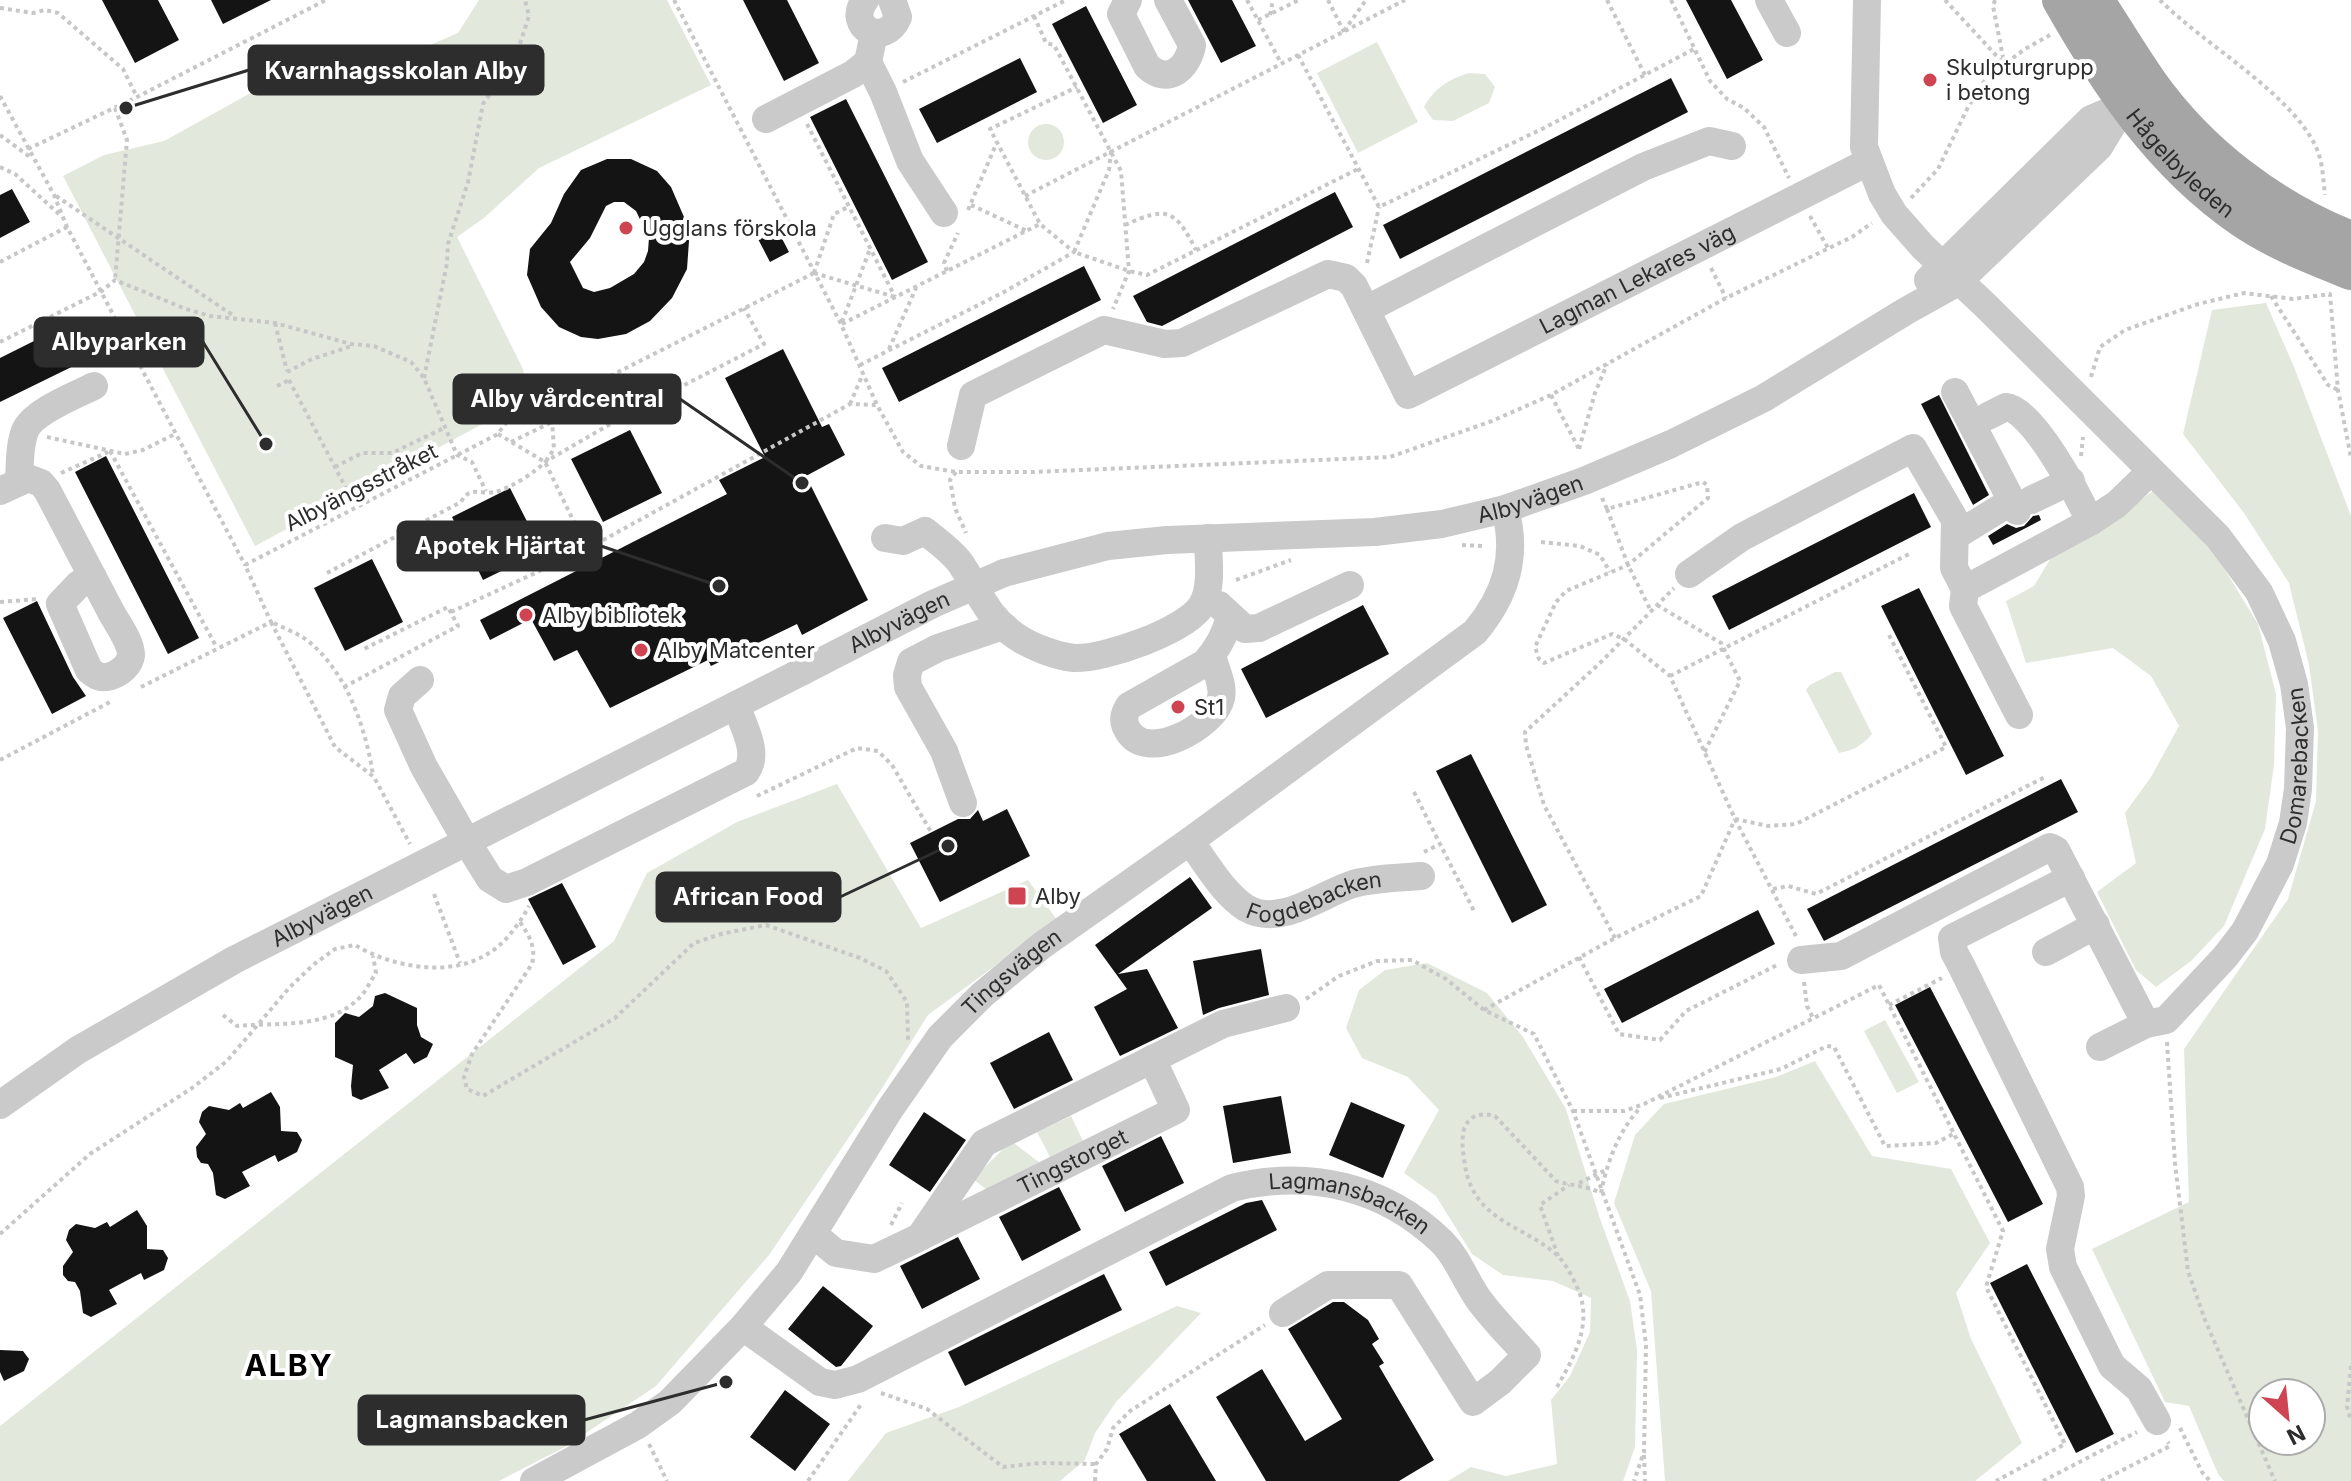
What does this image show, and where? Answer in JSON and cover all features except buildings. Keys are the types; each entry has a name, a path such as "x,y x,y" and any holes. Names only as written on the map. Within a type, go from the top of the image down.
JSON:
{"main road":[{"name":"Hågelbyleden","path":"2096,0 2168,157 2242,220 2340,283"},
{"name":"Hågelbyleden","path":"2058,16 2137,93 2191,132 2233,171 2264,194 2351,239"}],"street":[{"path":"861,12 887,31 896,23 898,11 892,0"},
{"path":"1128,0 1121,14 1147,66 1154,72 1165,74 1177,72 1185,66 1192,45 1168,0"},
{"path":"1769,0 1787,33"},
{"path":"1867,0 1864,147 1868,162 1894,214 1950,274"},
{"path":"861,12 868,62 910,161 960,215"},
{"path":"766,119 853,74 868,62"},
{"name":"Albyvägen","path":"0,1105 78,1050 234,960 933,604 1004,573 1108,546 1208,538 1375,532 1442,524 1505,509 1584,481 1671,444 1764,398 1906,311 2099,147 2137,93"},
{"path":"961,446 973,395 1104,330 1165,344 1182,343 1328,274 1346,278 1361,297 1643,167 1709,141 1732,146"},
{"name":"Lagman Lekares väg","path":"1361,297 1408,395 1868,162"},
{"name":"Domarebacken","path":"1950,274 2218,537 2259,592 2282,641 2294,684 2300,728 2298,789 2293,823 2280,864 2245,931 2225,957 2156,1022"},
{"path":"93,577 47,490 17,485 27,426 44,412 94,386"},
{"path":"1955,392 2020,504"},
{"path":"1988,416 2006,407 2022,413 2074,487 2090,522"},
{"path":"1689,574 1742,537 1913,448 1955,520 1954,568 1965,589 1963,606 2019,715"},
{"path":"1965,589 2090,522 2117,504 2151,471"},
{"path":"1955,536 2020,504 2074,487"},
{"name":"Tingsvägen","path":"534,1481 638,1425 670,1402 743,1327 789,1272 868,1144 940,1037 1009,971 1475,632 1492,612 1505,586 1511,530 1505,509"},
{"path":"885,538 903,541 925,531 960,562 984,606 1003,626 1039,649 1074,658 1105,654 1147,640 1184,621 1202,606 1208,592 1208,538"},
{"path":"1208,592 1230,618 1245,629 1259,628 1350,585"},
{"path":"1212,655 1220,646 1230,618"},
{"path":"963,803 944,751 908,687 907,675 911,662 938,648 1003,626"},
{"path":"420,680 402,696 398,710 424,767 467,842 490,879 506,889 527,882 746,772 753,763 753,752 736,705"},
{"name":"Fogdebacken","path":"1190,841 1232,897 1249,910 1265,913 1290,911 1354,884 1421,876"},
{"path":"1801,960 1841,956 2050,847 2056,850 2096,925 2156,1022 2100,1047"},
{"path":"2071,878 1952,938 1962,967 2070,1187 2071,1196 2060,1249 2063,1267 2112,1366 2139,1389 2157,1421"},
{"path":"2046,952 2096,925"},
{"path":"920,1237 984,1143 1223,1024 1286,1008"},
{"name":"Tingstorget","path":"813,1234 836,1253 874,1259 1176,1110 1152,1059"},
{"name":"Lagmansbacken","path":"743,1327 820,1382 835,1385 858,1379 1232,1188 1261,1181 1317,1180 1361,1190 1410,1215 1445,1245 1478,1299 1527,1355 1500,1382 1473,1402 1399,1285 1328,1285 1283,1313"}],"path":[{"path":"28,149 326,0"},
{"path":"424,378 448,244 468,182 483,104 516,56 529,16 525,0"},
{"path":"674,0 841,324 877,405 903,452 921,466 956,472 1033,472 1390,457 1492,421 1551,395 1726,298 1852,237 1878,219"},
{"path":"883,92 1066,0"},
{"path":"1247,0 1281,63"},
{"path":"1270,15 1273,0"},
{"path":"1258,20 1299,0"},
{"path":"1328,0 1344,32"},
{"path":"1344,32 1366,0"},
{"path":"1025,196 1405,0"},
{"path":"1607,0 1645,75"},
{"path":"1671,0 1710,81 1727,99 1744,108 1764,127 1792,184"},
{"path":"1945,0 2004,64"},
{"path":"1995,0 1993,6 2004,64"},
{"path":"2160,0 2258,82 2301,123 2316,147 2322,165 2326,205"},
{"path":"0,8 58,13 123,69 137,97"},
{"path":"1034,16 1046,43 1054,45 1121,171 1129,271 1104,330"},
{"path":"1909,199 1938,169 1968,107 1987,77 2025,49 2058,16"},
{"path":"1379,207 1544,128 1696,48"},
{"path":"1298,55 1379,207 1361,297"},
{"path":"1077,87 990,129 1040,224 1074,252 1129,271 1147,275 1358,169"},
{"path":"0,96 245,565 335,747 374,777"},
{"path":"797,104 895,297"},
{"path":"0,342 102,291 115,280 127,140 115,108"},
{"path":"0,135 34,160"},
{"path":"947,271 944,263 960,215 997,142"},
{"path":"860,365 1004,292 1074,252 1109,170 1111,151"},
{"path":"0,167 15,174 63,217"},
{"path":"54,195 238,318"},
{"path":"1804,206 1828,248"},
{"path":"814,273 834,214 848,207"},
{"path":"1125,225 1152,213 1167,214 1186,231 1196,250"},
{"path":"960,215 1027,231"},
{"path":"841,324 1040,224"},
{"path":"0,262 67,227"},
{"path":"1699,246 1726,298"},
{"path":"841,324 870,249"},
{"path":"814,273 895,297"},
{"name":"Albyängsstråket","path":"245,565 498,434 508,418 523,410 542,403 551,406 814,273"},
{"path":"115,280 210,316 275,323 387,350 411,362 424,378 457,455 472,462 486,491"},
{"path":"2074,487 2086,406 2100,347 2125,330 2198,304 2244,293 2293,299 2340,283 2338,390 2351,458"},
{"path":"889,350 917,286"},
{"path":"2271,296 2328,385 2338,390"},
{"path":"545,462 624,416 764,344 744,308"},
{"path":"275,323 289,380 356,507"},
{"path":"287,372 312,359 357,345"},
{"path":"1579,449 1607,364"},
{"path":"850,404 862,375"},
{"path":"605,379 624,416"},
{"path":"277,386 289,380"},
{"path":"1551,395 1585,460"},
{"path":"451,612 587,549 850,404 877,405"},
{"path":"327,573 461,502 465,495 475,490 494,492 538,470 554,449 551,406"},
{"path":"511,442 552,422"},
{"path":"335,467 362,453 392,453 445,428"},
{"path":"46,437 125,454 143,450 175,434"},
{"path":"498,434 545,462 587,549"},
{"path":"17,485 110,451"},
{"path":"110,451 217,648"},
{"path":"1607,509 1703,482 1709,488 1708,498 1628,565 1566,591 1556,602 1535,647 1539,659 1544,663 1612,634 1624,639 1670,676 1735,819 1797,935 1807,1006 1813,1018"},
{"path":"1599,492 1628,565 1651,610"},
{"path":"1541,542 1580,546 1600,555 1610,572"},
{"path":"1670,676 1911,553"},
{"path":"1615,938 1544,805 1525,732 1689,574"},
{"path":"0,602 44,598"},
{"path":"1656,605 1721,643 1740,681 1704,753"},
{"path":"344,687 458,626 448,607 362,650"},
{"path":"133,691 271,622"},
{"path":"271,622 306,639 333,666 369,749 374,777 410,844"},
{"path":"1735,819 1768,826 1796,824 1946,747 1889,635"},
{"path":"0,760 121,697"},
{"path":"747,800 857,748 878,751 892,765 931,832"},
{"path":"1773,889 1788,886 1816,894 2045,777"},
{"path":"1414,792 1440,844"},
{"path":"1484,1010 1615,938 1701,896 1735,819"},
{"path":"434,894 460,963"},
{"path":"0,1234 90,1154 192,1088 227,1061 289,988 335,949 355,945 373,956 441,968 482,958 520,922 530,905"},
{"path":"520,922 535,951 532,964 472,1054 464,1077 467,1089 483,1096 615,1018 694,943 766,925 860,958 886,971 907,1002 909,1054"},
{"path":"223,1015 237,1026 312,1022 338,1011 361,996 376,973 373,956"},
{"path":"1579,957 1619,1034 1660,1040 1686,1011 1780,963 1801,960"},
{"path":"1286,1008 1310,997 1339,976 1377,961 1412,960 1446,979 1484,1010 1534,1034 1573,1111 1640,1295 1646,1345 1645,1481"},
{"path":"1889,1005 1962,967"},
{"path":"1573,1111 1624,1111 1654,1100 1879,985 2003,1231 1986,1287 2065,1444 1996,1481"},
{"path":"2156,1022 2188,1271 2205,1320 2275,1481"},
{"path":"1654,1100 1781,1069 1827,1046 1834,1047 1885,1146 1936,1143 1955,1133"},
{"path":"1601,1193 1606,1170 1628,1120 1644,1104"},
{"path":"1558,1256 1491,1213 1476,1195 1466,1173 1463,1150 1464,1129 1468,1120 1477,1115 1495,1116 1556,1181 1586,1185 1601,1193"},
{"path":"1577,1184 1606,1170"},
{"path":"1557,1387 1580,1343 1581,1297 1558,1256 1540,1205 1569,1185"},
{"path":"1095,1481 1096,1464 1107,1449 1113,1428 1130,1411 1283,1313"},
{"path":"2351,1366 2347,1407 2351,1420"},
{"path":"883,1393 927,1409 1003,1467 1040,1463 1096,1464"},
{"path":"808,1481 863,1401"},
{"path":"2043,1481 2172,1414 2202,1472 2210,1481"},
{"path":"2101,1481 2170,1446 2157,1421"},
{"path":"647,1440 667,1481"},
{"path":"1634,1481 1644,1452"}],"shaded area":[{"path":"479,0 667,0 711,85 539,168 484,218 457,237 523,369 529,399 255,546 63,176 104,155 164,141 292,70 351,82 458,33"},
{"path":"1377,42 1418,122 1358,153 1317,73"},
{"path":"1469,73 1485,74 1495,87 1489,103 1453,121 1433,120 1424,107 1428,100 1442,86"},
{"path":"1046,124 1059,129 1064,142 1059,155 1046,160 1033,155 1028,142 1033,129"},
{"path":"2266,303 2351,516 2351,1481 2224,1481 2218,1474 2189,1406 2165,1402 2092,1249 2189,1202 2184,1049 2288,899 2316,801 2318,731 2309,665 2289,583 2244,513 2183,434 2212,310"},
{"path":"2158,487 2219,560 2258,624 2276,694 2274,765 2265,829 2224,926 2191,961 2156,987 2136,970 2097,892 2136,863 2125,813 2151,777 2179,726 2151,676 2113,648 2026,663 2006,601 2034,586 2052,556 2107,526"},
{"path":"1835,672 1841,672 1872,734 1857,747 1839,753 1806,690"},
{"path":"837,784 921,928 1028,880 1057,920 928,1015 769,1255 656,1386 565,1447 499,1481 0,1481 0,1426 614,941 647,873 737,822"},
{"path":"1427,963 1487,993 1523,1037 1566,1109 1599,1216 1630,1301 1637,1350 1635,1447 1623,1481 1448,1481 1471,1467 1506,1476 1557,1464 1551,1400 1570,1376 1590,1332 1591,1298 1553,1281 1503,1275 1472,1254 1436,1196 1404,1173 1439,1110 1408,1077 1362,1058 1346,1028 1359,990 1385,970"},
{"path":"1885,1020 1919,1082 1897,1093 1864,1031"},
{"path":"1815,1061 1872,1156 1951,1169 1990,1243 1956,1293 1971,1339 2022,1443 1975,1481 1665,1481 1651,1291 1614,1203 1635,1135 1664,1104 1776,1077"},
{"path":"1071,1116 1083,1141 1050,1157 1037,1132"},
{"path":"1011,1141 1040,1163 987,1190 973,1179"},
{"path":"1177,1306 1201,1313 1116,1402 1095,1433 1085,1460 1060,1481 848,1481 886,1433 959,1407"}],"place":[{"name":"Skulpturgrupp i betong","path":"1930,80"},
{"name":"Kvarnhagsskolan Alby","path":"126,108"},
{"name":"Ugglans förskola","path":"626,228"},
{"name":"Albyparken","path":"266,444"},
{"name":"Alby vårdcentral","path":"802,483"},
{"name":"Apotek Hjärtat","path":"719,586"},
{"name":"Alby bibliotek","path":"526,615"},
{"name":"Alby Matcenter","path":"641,650"},
{"name":"St1","path":"1178,707"},
{"name":"African Food","path":"948,846"},
{"name":"Alby","path":"1017,896"},
{"name":"Lagmansbacken","path":"726,1382"}],"district":[{"name":"ALBY","path":"289,1365"}]}
